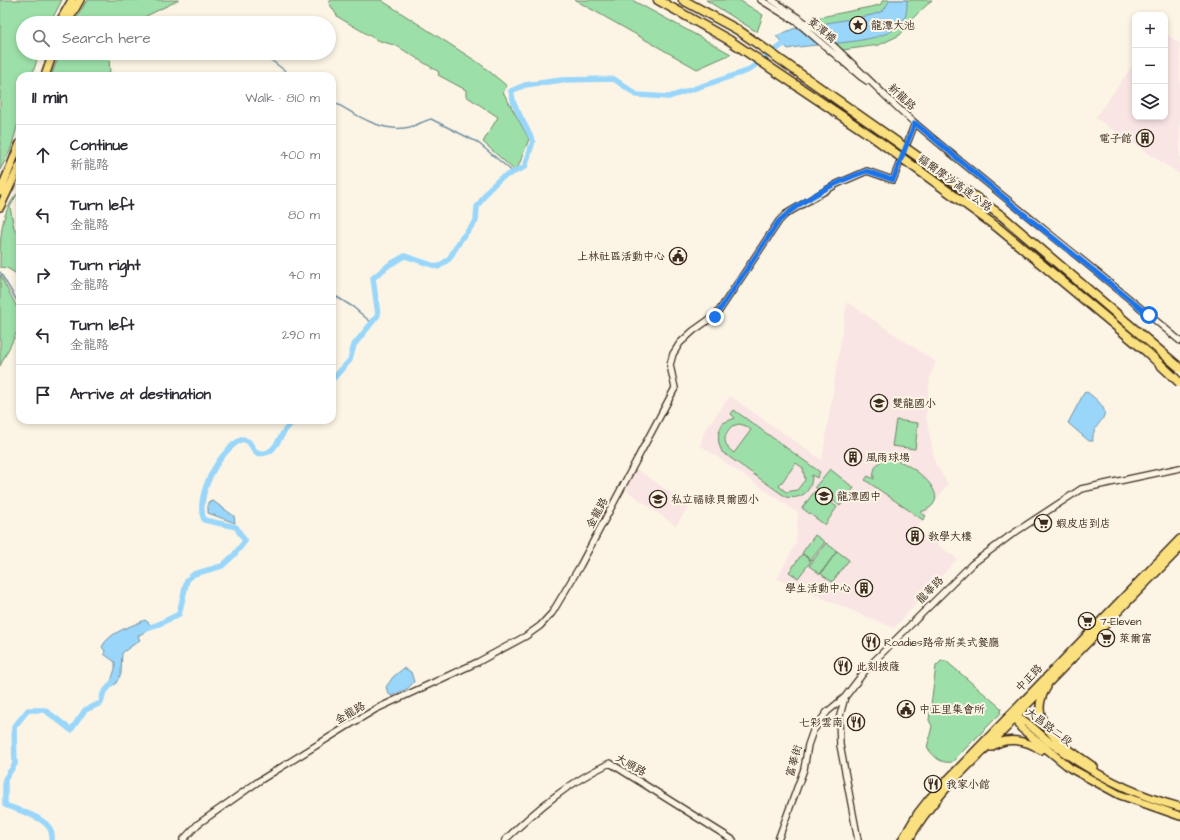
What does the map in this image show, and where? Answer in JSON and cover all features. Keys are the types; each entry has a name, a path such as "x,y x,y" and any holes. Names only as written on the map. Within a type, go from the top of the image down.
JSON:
{"highway":[{"name":"福爾摩沙高速公路","path":"658,0 729,40 873,137 997,227 1147,352 1180,383"},
{"name":"福爾摩沙高速公路","path":"683,0 738,30 1002,216 1180,368"}],"main road":[{"path":"63,16 72,0"},
{"path":"71,16 80,0"},
{"path":"41,72 46,60"},
{"path":"46,72 51,60"},
{"path":"0,192 16,153"},
{"path":"0,207 16,174"},
{"name":"中正路","path":"902,840 918,813 929,799 1180,539"},
{"name":"中正路","path":"908,840 931,807 982,752 1180,548"},
{"path":"1056,676 1046,689 1042,700 1041,712 1044,725 1057,740 1110,780"},
{"name":"大昌路二段","path":"1016,716 1021,728 1070,768 1120,795 1180,816"},
{"name":"大昌路二段","path":"1016,716 1083,765 1110,780 1163,802 1180,806"},
{"path":"982,752 998,743 1008,740 1021,741 1039,748 1070,768"}],"street":[{"path":"761,0 800,21"},
{"path":"772,0 800,21"},
{"name":"菱潭橋","path":"800,21 870,82"},
{"name":"新龍路","path":"870,82 915,123 1025,215 1180,341"},
{"name":"金龍路","path":"183,840 198,824 259,781 346,727 376,709 478,662 526,636 547,619 580,566 675,388 670,366 673,354 678,347 693,331 717,314 779,221 786,214 837,184 867,171 893,180 915,123"},
{"name":"龍華路","path":"858,840 838,732 839,720 845,697 868,667 976,560 1081,489 1180,468"},
{"name":"富華街","path":"778,840 804,769 808,745 813,730 827,712 845,697"},
{"name":"大順路","path":"505,840 545,802 559,791 588,773 610,763 733,840"}],"shaded area":[{"path":"1168,35 1180,44 1180,174 1095,118 1132,66 1132,120 1168,120"},
{"path":"847,302 936,362 930,377 926,416 935,463 948,484 916,529 957,559 894,628 777,579 796,543 798,513 700,445 705,430 730,396 822,460"},
{"name":"私立福祿貝爾國小","path":"637,469 689,506 676,526 627,491 627,487"}],"green space":[{"path":"0,0 62,0 54,16 16,16 16,60 37,60 33,72 16,72 16,131 10,151 0,170"},
{"path":"87,0 179,0 146,16 78,16"},
{"path":"330,0 381,0 479,63 507,86 503,92 529,139 518,167 514,170 483,142 498,117 466,96 466,90 438,75 439,72 397,46 377,40 338,17 329,3"},
{"path":"575,0 632,0 731,54 697,69"},
{"path":"706,0 739,0 763,15 757,32"},
{"path":"883,0 932,0 913,18 900,35 879,45 843,50 811,19 880,5"},
{"path":"57,60 109,60 110,72 53,72"},
{"path":"16,195 10,207 14,228 16,230 16,274 7,268 0,267 2,228 4,218 11,201"},
{"path":"0,275 16,305 16,334 0,366"},
{"path":"734,410 820,472 817,478 812,475 812,481 805,493 797,497 786,497 722,452 719,444 719,434 723,423 735,418 731,414","holes":["739,424 746,426 751,430 734,453 726,444 725,437 732,426","796,463 803,468 805,480 797,490 786,492 779,486"]},
{"path":"896,420 918,423 915,449 892,446"},
{"path":"888,458 897,460 918,472 934,490 936,499 932,506 920,512 926,516 923,520 865,480 868,476 874,479 876,466 881,461"},
{"path":"830,469 854,488 840,506 815,487"},
{"path":"815,491 837,507 825,525 802,508"},
{"path":"815,535 825,542 811,560 802,553"},
{"path":"826,543 837,551 820,574 809,566"},
{"path":"837,551 849,560 832,582 821,574"},
{"path":"802,554 811,561 798,578 789,572"},
{"path":"941,661 946,661 1001,708 1000,714 952,762 941,761 927,748 932,726 929,720 936,666"}],"water":[{"name":"龍潭大池","path":"890,0 907,0 906,14 903,21 895,29 882,35 850,42 788,49 776,36 793,29 872,15 883,11"},
{"path":"1087,392 1098,401 1103,408 1104,414 1093,434 1093,441 1089,441 1068,423 1084,393"},
{"path":"213,501 234,516 235,523 208,513 208,502"},
{"path":"145,620 149,623 151,628 138,636 140,640 122,653 121,674 115,685 111,681 115,669 115,662 104,654 105,651 102,647 110,637"},
{"path":"404,668 411,672 414,682 407,689 391,696 386,687 393,677"}],"waterway":[{"path":"336,376 350,360 354,345 378,315 373,278 389,265 405,256 438,267 449,259 461,239 476,221 477,207 489,189 501,178 525,167 533,141 514,104 511,91 525,85 562,80 614,79 637,95 669,97 747,71 789,40"},
{"path":"271,60 287,72"},
{"path":"336,103 369,122 389,128 410,127 431,119 477,142 513,172"},
{"path":"0,272 16,299"},
{"path":"336,296 353,307 372,323"},
{"path":"144,629 159,624 179,614 187,580 194,574 222,566 234,555 245,541 236,527 204,520 202,510 203,499 211,474 218,463 234,444 243,439 249,442 256,453 261,454 269,452 291,424"},
{"path":"51,840 52,833 49,827 43,822 28,813 5,805 5,779 15,764 14,727 28,710 45,710 71,730 85,710 101,703 103,694 116,678"}],"place":[{"name":"龍潭大池","path":"858,25"},
{"name":"電子館","path":"1145,138"},
{"name":"上林社區活動中心","path":"678,256"},
{"name":"雙龍國小","path":"879,403"},
{"name":"風雨球場","path":"853,457"},
{"name":"龍潭國中","path":"824,496"},
{"name":"私立福祿貝爾國小","path":"658,499"},
{"name":"蝦皮店到店","path":"1043,523"},
{"name":"教學大樓","path":"915,536"},
{"name":"學生活動中心","path":"864,588"},
{"name":"7-Eleven","path":"1087,621"},
{"name":"萊爾富","path":"1106,638"},
{"name":"Roadies路帝斯美式餐廳","path":"871,642"},
{"name":"此刻披薩","path":"843,666"},
{"name":"中正里集會所","path":"906,709"},
{"name":"七彩雲南","path":"856,722"},
{"name":"我家小館","path":"933,784"}],"route":[{"path":"715,317 728,300 779,221 786,214 837,184 867,171 893,180 915,123 1025,215 1149,315"}]}
